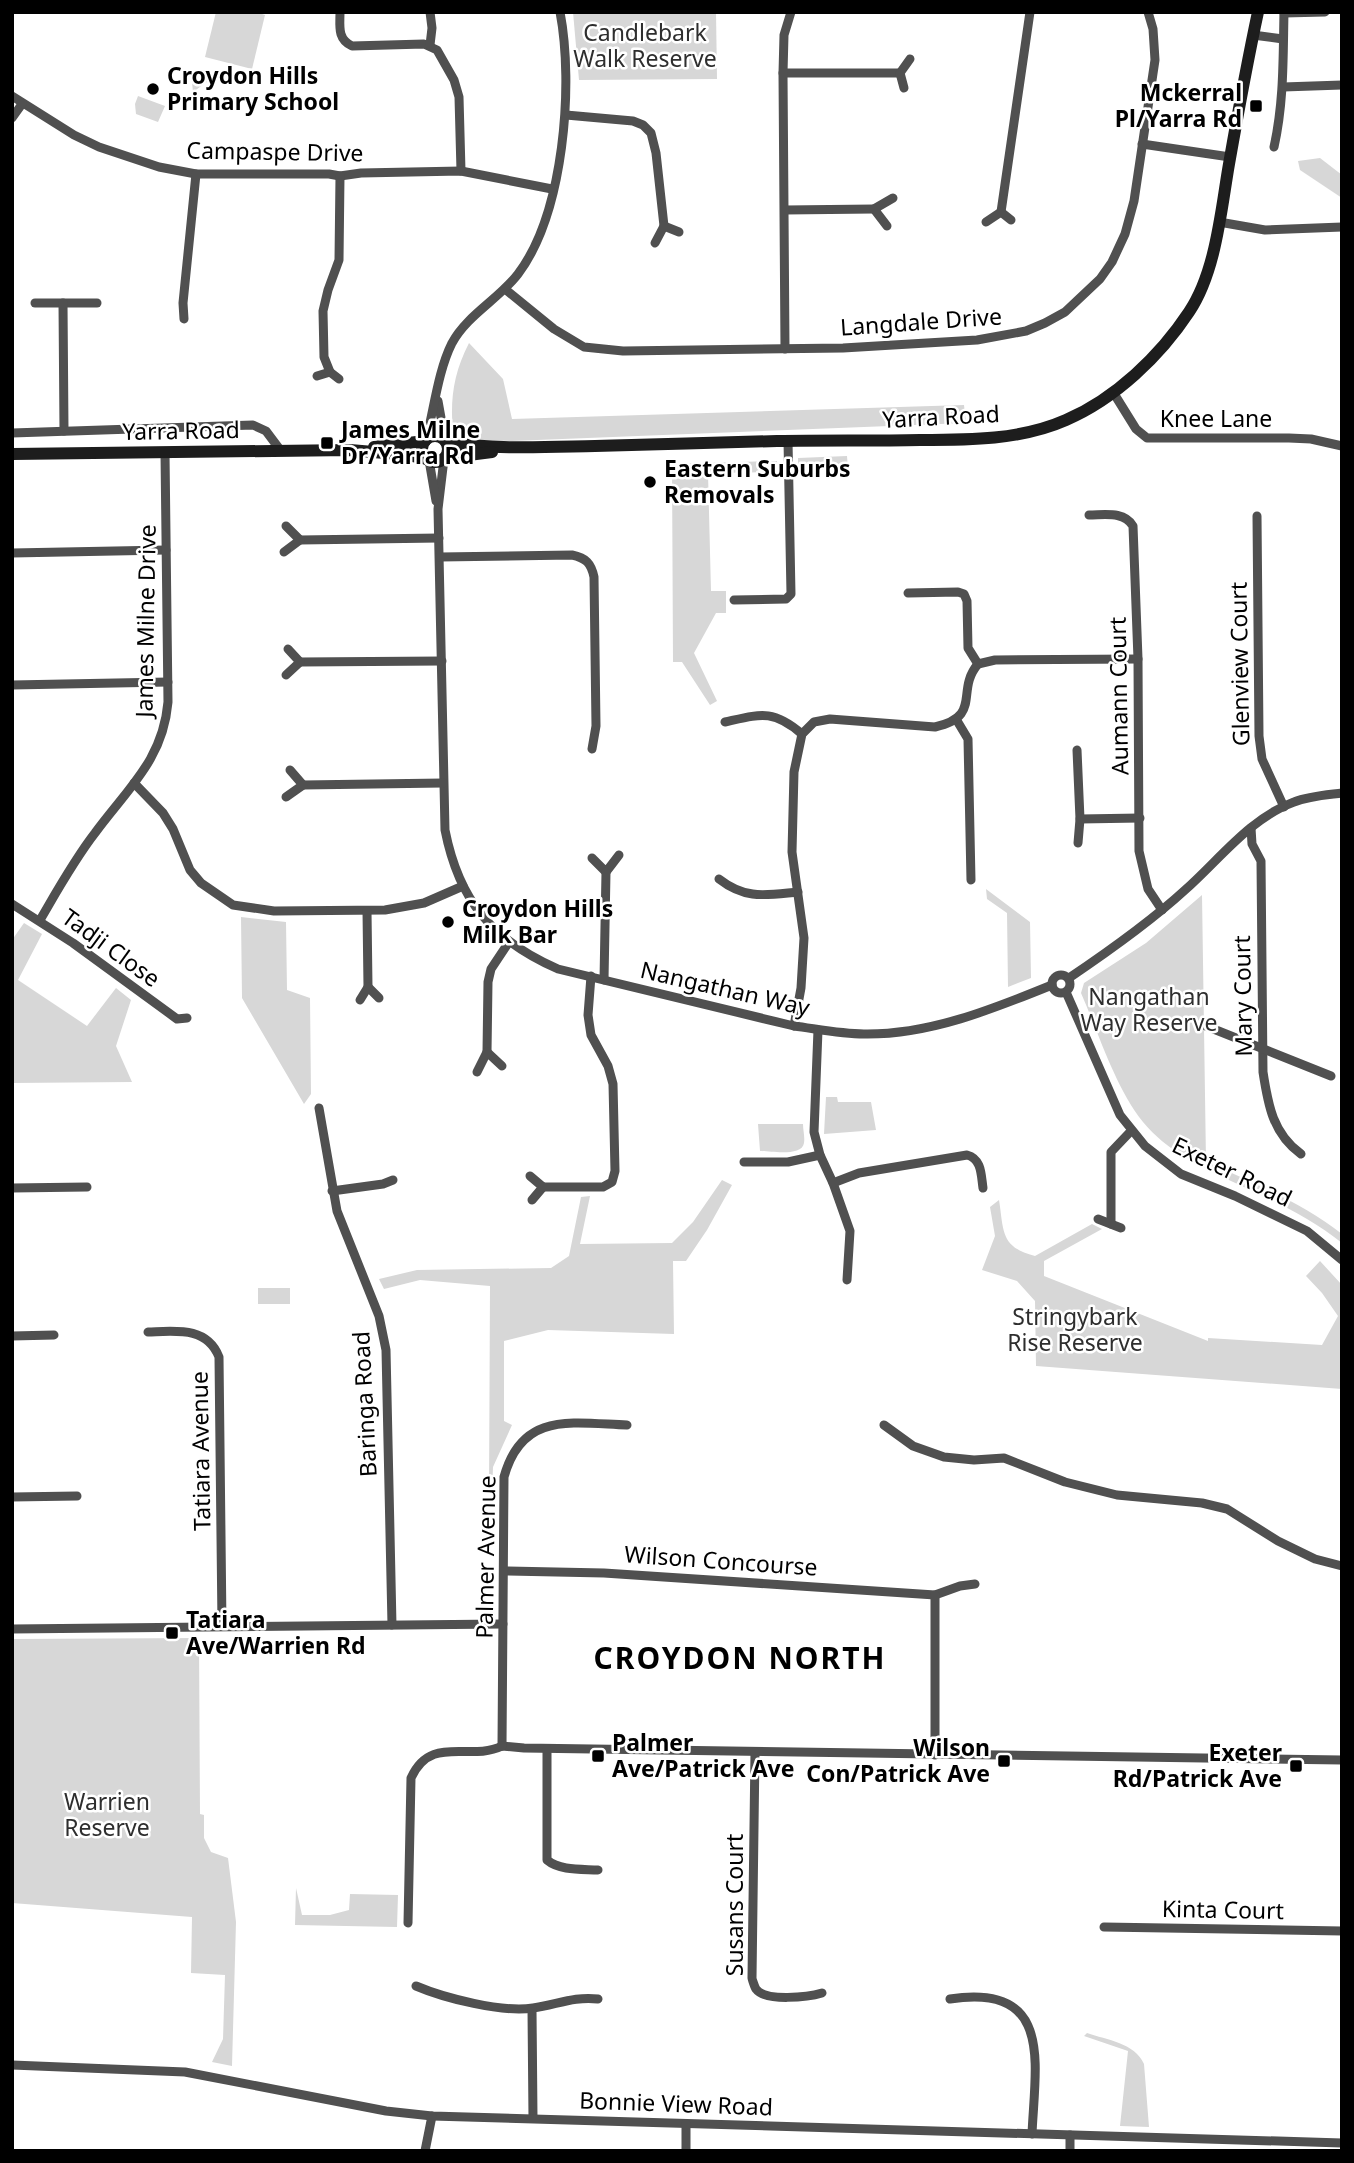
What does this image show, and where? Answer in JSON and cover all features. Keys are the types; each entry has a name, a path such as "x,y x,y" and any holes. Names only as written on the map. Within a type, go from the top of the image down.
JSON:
{"main road":[{"name":"Yarra Road","path":"446,441 552,447 788,441 983,440 1066,420 1113,392 1161,348 1191,310 1209,270 1258,12"},
{"path":"433,436 446,441 449,448 444,458 437,462 428,460 423,453 426,440 433,436"},
{"name":"Yarra Road","path":"350,450 426,440"},
{"name":"Yarra Road","path":"444,458 552,447"},
{"name":"Yarra Road","path":"12,454 350,450 408,455 428,460"}],"street":[{"path":"340,12 341,36 345,43 352,46 430,45 437,50 454,80 458,97 461,171"},
{"path":"430,12 430,45"},
{"path":"426,440 438,396 443,364 453,340 519,273 538,237 552,190 566,115 566,60 560,12"},
{"path":"785,349 783,73 784,35 791,12"},
{"path":"986,222 1001,212 1030,12"},
{"name":"Langdale Drive","path":"505,289 554,329 584,346 623,351 785,349 977,340 1026,331 1045,323 1082,297 1100,279 1112,262 1130,220 1155,60 1153,29 1148,12"},
{"path":"1274,147 1283,87 1284,13 1325,12"},
{"path":"1253,35 1283,39"},
{"path":"904,89 900,73 910,59"},
{"path":"783,73 900,73"},
{"path":"1283,87 1342,85"},
{"name":"Campaspe Drive","path":"12,96 100,148 159,167 197,174 340,176 361,173 461,171 552,190"},
{"path":"12,118 22,104"},
{"path":"566,115 633,121 643,125 651,133 656,152 664,226 655,243"},
{"path":"1142,144 1230,157"},
{"path":"184,320 183,303 197,174"},
{"path":"339,379 330,372 324,357 323,311 339,260 340,176"},
{"path":"785,210 874,209 893,198"},
{"path":"874,209 887,226"},
{"path":"1001,212 1011,220"},
{"path":"1219,222 1265,229 1342,227"},
{"path":"664,226 679,232"},
{"path":"35,303 97,303"},
{"path":"63,303 64,431"},
{"path":"317,376 330,372"},
{"name":"Knee Lane","path":"1113,392 1136,429 1147,438 1289,438 1311,439 1342,446"},
{"path":"438,396 446,441"},
{"path":"12,433 253,425 266,431 281,451"},
{"path":"734,600 786,599 791,594 788,441"},
{"name":"James Milne Drive","path":"40,920 87,843 134,783 161,741 166,720 167,682 165,453"},
{"name":"Nangathan Way","path":"444,458 438,509 445,830 452,861 463,886 481,915 509,942 531,957 558,969 794,1026 865,1034 913,1030 952,1021 1052,985"},
{"name":"Nangathan Way","path":"428,460 438,509"},
{"name":"Aumann Court","path":"1089,515 1120,515 1129,519 1133,526 1138,659 1139,851 1147,889 1162,910"},
{"name":"Glenview Court","path":"1257,516 1259,736 1262,759 1284,807"},
{"path":"286,526 299,540"},
{"path":"284,552 299,540 439,538"},
{"path":"12,552 166,550"},
{"path":"440,557 572,555 590,563 594,577 596,726 592,749"},
{"path":"908,593 964,594 967,601 968,648 978,664"},
{"path":"288,649 300,662"},
{"path":"794,1026 804,961 804,938 792,852 792,804 797,749 802,734 814,722 830,719 935,727 948,724 963,713 967,703 968,680 978,664 995,660 1138,659"},
{"path":"286,675 300,662 442,661"},
{"path":"12,685 167,682"},
{"path":"725,722 768,716 780,718 802,734"},
{"path":"956,719 968,739 971,880"},
{"path":"1077,750 1080,818 1078,843"},
{"path":"290,771 303,785"},
{"path":"134,783 163,813 173,829 190,870 201,883 233,905 274,911 367,911 414,906 463,886"},
{"path":"286,797 303,785 443,783"},
{"path":"1069,978 1162,910 1251,828 1284,807 1317,796 1342,793"},
{"path":"1080,818 1140,818"},
{"name":"Mary Court","path":"1251,828 1252,844 1261,861 1262,1048 1266,1091 1274,1123 1282,1138 1301,1154"},
{"path":"604,980 606,872 619,855"},
{"path":"592,858 606,872"},
{"path":"719,879 732,889 745,894 798,892"},
{"name":"Tadji Close","path":"12,904 40,920 177,1019 187,1018"},
{"path":"360,1000 369,987 367,911"},
{"path":"477,1072 487,1052 488,982 492,969 509,942"},
{"path":"1057,975 1063,975 1069,978 1071,986 1066,992 1057,992 1052,985 1057,975"},
{"path":"530,1176 543,1187 603,1187 612,1182 615,1171 613,1084 608,1066 591,1035 588,1015 591,976"},
{"path":"369,987 379,998"},
{"name":"Exeter Road","path":"1066,992 1108,1091 1131,1132 1155,1155 1181,1174 1246,1200 1307,1231 1342,1260"},
{"path":"1206,1026 1331,1076"},
{"path":"818,1030 814,1132 850,1231 847,1280"},
{"path":"487,1052 502,1066"},
{"name":"Baringa Road","path":"319,1108 332,1191 345,1234 379,1316 386,1350 392,1625"},
{"path":"1111,1224 1111,1152 1116,1144 1131,1132"},
{"path":"744,1162 801,1161 820,1154"},
{"path":"833,1184 859,1173 961,1154 973,1156 979,1163 983,1188"},
{"path":"332,1191 383,1184 393,1180"},
{"path":"12,1188 87,1187"},
{"path":"532,1200 543,1187"},
{"path":"1098,1219 1121,1228"},
{"name":"Tatiara Avenue","path":"148,1332 195,1333 215,1348 219,1357 222,1626"},
{"path":"12,1336 54,1335"},
{"name":"Palmer Avenue","path":"502,1746 504,1477 509,1459 519,1443 534,1431 551,1424 627,1425"},
{"path":"884,1426 913,1446 944,1457 974,1460 1004,1458 1065,1482 1116,1494 1202,1503 1227,1509 1278,1541 1315,1559 1342,1566"},
{"path":"12,1497 77,1496"},
{"name":"Wilson Concourse","path":"504,1571 604,1573 935,1595 975,1584"},
{"path":"935,1595 935,1755"},
{"path":"12,1629 503,1624"},
{"path":"408,1923 411,1778 428,1756 438,1751 488,1751 502,1746 547,1749 1342,1760"},
{"path":"547,1749 547,1860 561,1867 598,1871"},
{"name":"Susans Court","path":"755,1752 752,1978 755,1989 771,1996 810,1997 822,1993"},
{"name":"Kinta Court","path":"1104,1927 1342,1931"},
{"path":"416,1986 434,1994 504,2008 532,2009 564,2000 585,1997 598,1999"},
{"path":"950,1999 974,1995 999,1999 1015,2010 1028,2025 1034,2038 1036,2056 1032,2134"},
{"path":"532,2009 533,2118"},
{"name":"Bonnie View Road","path":"12,2065 185,2072 386,2111 432,2116 1342,2143"},
{"path":"425,2151 432,2116"},
{"path":"686,2151 687,2124"},
{"path":"1070,2135 1070,2151"}],"green space":[{"path":"216,12 256,12 265,15 252,69 205,57"},
{"name":"Candlebark Walk Reserve","path":"573,12 716,12 717,79 579,80"},
{"path":"191,72 218,74 193,92"},
{"path":"138,96 165,106 158,122 136,114"},
{"path":"1320,158 1342,175 1342,198 1300,170 1298,161"},
{"path":"469,343 503,379 512,419 964,405 966,423 512,441 478,440 453,434 454,387"},
{"path":"847,456 848,469 798,471 798,458"},
{"path":"777,461 778,472 708,473 711,591 726,591 726,613 716,613 694,653 717,701 710,705 682,662 673,662 672,464"},
{"path":"986,889 1030,922 1031,978 1008,987 1007,913 987,899"},
{"name":"Nangathan Way Reserve","path":"1202,895 1206,1161 1310,1212 1342,1234 1342,1243 1316,1224 1184,1156 1152,1132 1124,1093 1081,993 1084,983 1146,943"},
{"path":"241,917 286,922 287,990 310,998 311,1094 304,1104 242,998"},
{"path":"24,923 42,934 18,980 87,1026 116,988 131,1000 116,1046 132,1082 12,1083 12,940"},
{"path":"826,1097 837,1097 838,1102 871,1102 876,1130 824,1134"},
{"path":"758,1124 803,1124 802,1147 792,1152 760,1151"},
{"path":"722,1180 732,1185 707,1230 686,1261 673,1261 674,1334 548,1330 504,1341 504,1421 512,1425 493,1467 492,1494 489,1494 490,1286 420,1280 384,1289 379,1279 417,1270 551,1268 569,1256 581,1197 590,1196 580,1244 672,1243 693,1222"},
{"name":"Stringybark Rise Reserve","path":"999,1200 1006,1236 1015,1248 1035,1256 1092,1224 1102,1229 1044,1261 1044,1276 1208,1341 1208,1338 1322,1345 1338,1316 1306,1276 1320,1261 1342,1285 1342,1389 1036,1366 1035,1301 1017,1281 982,1270 995,1236 990,1207"},
{"path":"258,1288 290,1288 290,1304 258,1304"},
{"name":"Warrien Reserve","path":"199,1638 200,1814 204,1815 204,1838 211,1852 228,1858 236,1922 232,2066 212,2062 223,2039 225,1975 191,1973 192,1917 12,1903 12,1639"},
{"path":"296,1888 302,1915 330,1915 349,1910 350,1894 398,1895 397,1927 295,1925"},
{"path":"1087,2033 1120,2043 1140,2057 1144,2064 1149,2127 1120,2126 1128,2051 1084,2036"}],"place":[{"name":"Croydon Hills Primary School","path":"153,89"},
{"name":"Mckerral Pl/Yarra Rd","path":"1256,106"},
{"name":"James Milne Dr/Yarra Rd","path":"327,443"},
{"name":"Eastern Suburbs Removals","path":"650,482"},
{"name":"Croydon Hills Milk Bar","path":"448,922"},
{"name":"Tatiara Ave/Warrien Rd","path":"172,1633"},
{"name":"Palmer Ave/Patrick Ave","path":"598,1756"},
{"name":"Wilson Con/Patrick Ave","path":"1004,1761"},
{"name":"Exeter Rd/Patrick Ave","path":"1296,1766"}],"district":[{"name":"CROYDON NORTH","path":"740,1659"}]}
